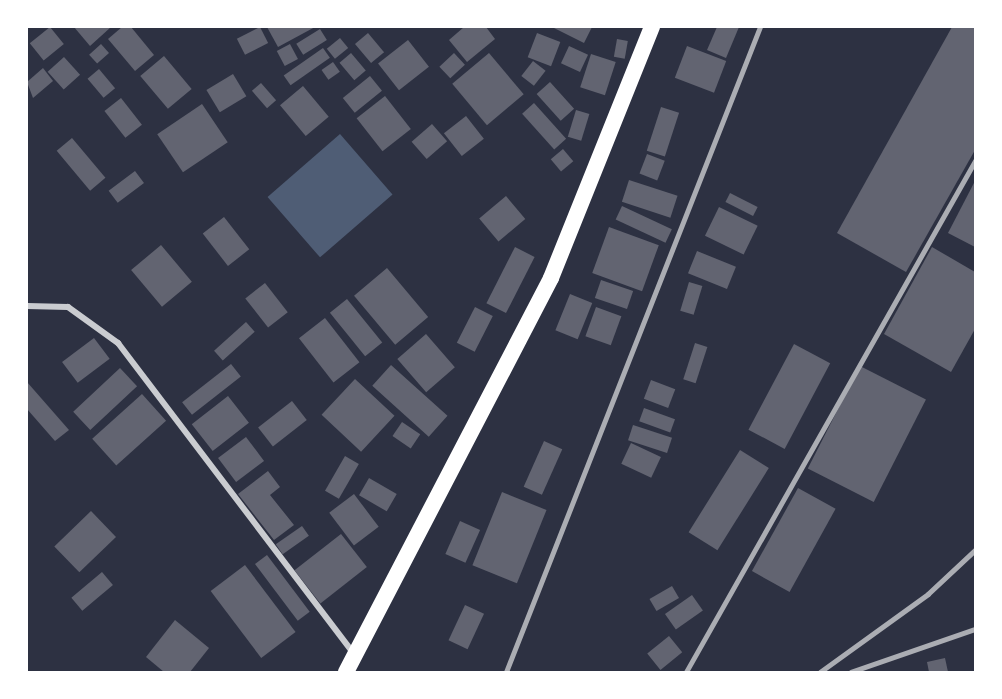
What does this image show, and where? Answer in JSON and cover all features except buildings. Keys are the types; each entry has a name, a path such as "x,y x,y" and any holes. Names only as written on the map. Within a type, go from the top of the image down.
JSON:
{"highway":[{"path":"346,672 551,278 652,27"}],"street":[{"path":"27,306 68,307 118,343 355,656"}],"water":[{"path":"340,134 392,194 320,257 268,197"}],"railway":[{"path":"506,672 760,27"},
{"path":"686,672 975,161"},
{"path":"820,672 928,594 975,550"},
{"path":"851,672 975,629"}]}
